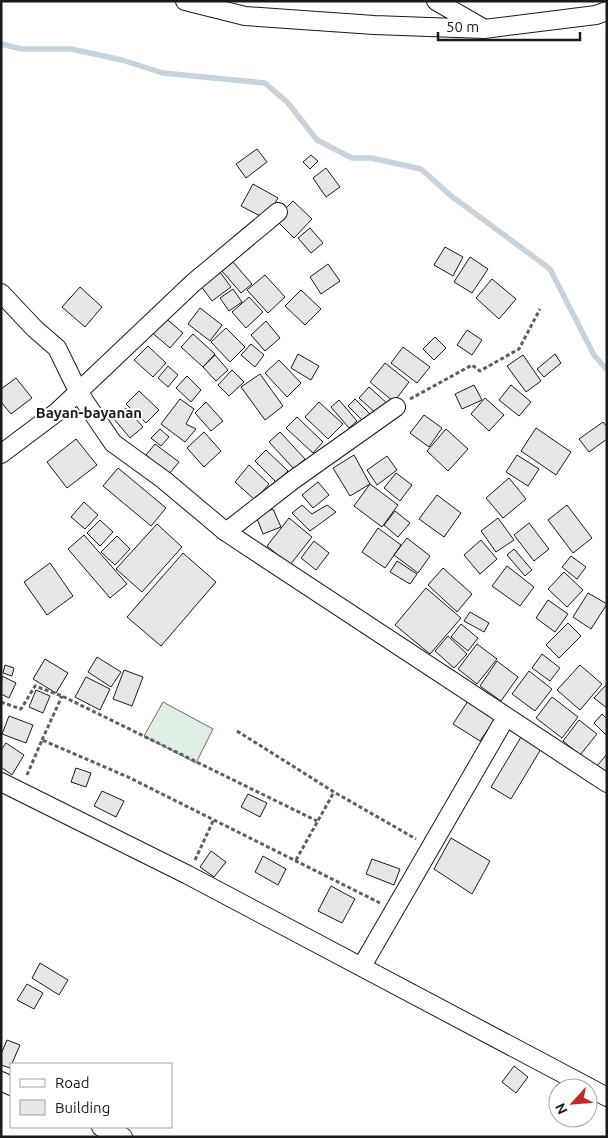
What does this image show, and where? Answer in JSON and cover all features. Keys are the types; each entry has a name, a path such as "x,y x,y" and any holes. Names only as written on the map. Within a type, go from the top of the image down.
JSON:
{"street":[{"path":"185,1 245,16 374,25 484,28 596,15 607,11"},
{"path":"223,1 245,16"},
{"path":"436,1 484,28"},
{"path":"1,454 79,393 193,283 278,212"},
{"path":"1,293 56,348 79,393 113,443 164,480 226,532 607,783"},
{"path":"226,532 293,480 396,407"},
{"path":"362,966 506,716"},
{"path":"1,782 188,875 607,1097"},
{"path":"103,1128 123,1137"}],"path":[{"path":"396,407 472,365 480,371 519,349 540,309"},
{"path":"1,702 21,709 35,686 62,696 317,821"},
{"path":"20,790 62,696"},
{"path":"237,731 334,792 430,847"},
{"path":"42,740 128,777 394,910"},
{"path":"296,860 334,792"},
{"path":"188,875 214,819"}],"green space":[{"path":"163,702 213,729 196,763 144,736"}],"building":[{"path":"257,149 267,162 246,178 236,164"},
{"path":"311,155 318,161 310,169 303,162"},
{"path":"326,168 340,187 326,197 313,178"},
{"path":"253,184 278,198 266,219 241,206"},
{"path":"293,201 312,219 294,238 275,219"},
{"path":"310,228 323,243 311,253 298,238"},
{"path":"445,247 463,257 453,276 434,265"},
{"path":"470,257 488,269 472,293 454,282"},
{"path":"233,262 252,284 241,293 222,271"},
{"path":"328,264 340,281 321,294 310,277"},
{"path":"217,268 231,287 212,301 198,282"},
{"path":"265,275 285,297 268,313 247,290"},
{"path":"492,279 516,299 499,319 476,298"},
{"path":"80,287 102,307 85,327 62,307"},
{"path":"233,289 242,302 229,311 220,298"},
{"path":"301,290 321,309 305,325 285,306"},
{"path":"249,297 263,312 246,328 232,312"},
{"path":"200,308 222,325 210,341 188,324"},
{"path":"163,316 183,333 170,348 150,331"},
{"path":"266,321 280,338 265,351 251,335"},
{"path":"226,328 245,347 230,362 211,342"},
{"path":"467,330 482,340 472,355 457,345"},
{"path":"193,334 215,354 203,367 181,347"},
{"path":"435,337 446,348 434,360 423,349"},
{"path":"251,344 264,355 255,367 241,355"},
{"path":"148,346 166,363 153,377 134,360"},
{"path":"403,347 430,367 417,383 391,363"},
{"path":"298,354 319,366 311,380 291,368"},
{"path":"555,354 561,363 544,377 537,369"},
{"path":"215,355 228,370 216,381 203,367"},
{"path":"523,355 541,381 526,392 507,366"},
{"path":"279,360 301,383 287,397 265,373"},
{"path":"385,363 409,382 394,402 370,382"},
{"path":"168,366 178,375 168,387 158,378"},
{"path":"232,370 244,382 229,396 218,385"},
{"path":"260,374 283,406 265,420 241,387"},
{"path":"187,376 201,390 191,402 176,388"},
{"path":"16,378 32,398 11,414 1,402 1,389"},
{"path":"474,385 482,400 462,409 455,394"},
{"path":"511,385 531,402 519,416 499,400"},
{"path":"369,387 389,405 379,416 359,398"},
{"path":"139,391 159,410 146,423 126,404"},
{"path":"485,398 504,415 489,431 471,414"},
{"path":"180,399 194,409 186,424 196,429 185,442 161,424"},
{"path":"355,399 375,419 368,426 348,406"},
{"path":"339,400 357,421 349,428 331,407"},
{"path":"206,402 223,421 211,431 195,413"},
{"path":"319,402 343,424 328,439 305,417"},
{"path":"126,408 143,427 130,438 114,419"},
{"path":"424,415 442,428 429,447 410,433"},
{"path":"297,417 323,442 313,453 286,428"},
{"path":"603,422 607,427 607,439 589,452 579,439"},
{"path":"536,428 571,452 556,475 521,451"},
{"path":"160,429 169,437 161,446 151,438"},
{"path":"446,429 468,449 448,471 427,451"},
{"path":"204,432 221,451 204,467 187,448"},
{"path":"280,432 305,459 294,469 269,442"},
{"path":"76,439 97,465 67,488 47,462"},
{"path":"155,444 179,462 169,474 146,455"},
{"path":"266,450 288,471 277,483 255,461"},
{"path":"354,455 370,484 350,496 333,468"},
{"path":"517,455 539,469 528,486 506,472"},
{"path":"387,456 397,470 377,485 367,470"},
{"path":"249,465 269,484 255,500 235,482"},
{"path":"118,468 166,508 151,526 103,486"},
{"path":"396,473 412,485 400,501 384,488"},
{"path":"509,478 526,499 503,518 486,498"},
{"path":"318,482 329,495 313,508 302,495"},
{"path":"370,484 398,505 382,527 354,506"},
{"path":"437,495 461,513 444,537 419,519"},
{"path":"84,502 98,515 85,529 71,517"},
{"path":"302,505 312,514 327,505 336,512 310,531 292,513"},
{"path":"567,505 592,538 573,553 548,520"},
{"path":"273,509 281,527 263,534 256,516"},
{"path":"395,511 410,523 398,537 384,525"},
{"path":"289,518 312,537 290,565 267,546"},
{"path":"498,518 514,540 496,552 481,531"},
{"path":"100,520 113,532 100,546 87,533"},
{"path":"529,523 549,549 534,561 514,535"},
{"path":"157,524 182,547 142,592 116,569"},
{"path":"378,528 401,545 385,568 362,552"},
{"path":"84,535 127,584 110,598 68,549"},
{"path":"117,536 130,549 115,565 101,552"},
{"path":"407,538 430,556 418,573 394,555"},
{"path":"481,540 497,559 480,574 464,555"},
{"path":"314,541 329,553 316,570 301,558"},
{"path":"514,549 532,570 525,576 507,555"},
{"path":"183,553 216,582 161,646 127,617"},
{"path":"571,556 586,567 577,579 562,567"},
{"path":"397,561 417,574 410,584 390,572"},
{"path":"50,563 73,596 47,615 24,582"},
{"path":"507,566 534,587 520,606 492,586"},
{"path":"443,568 472,594 457,612 428,585"},
{"path":"564,572 583,590 567,607 548,589"},
{"path":"426,588 461,618 430,654 395,625"},
{"path":"588,593 607,604 591,629 573,617"},
{"path":"548,600 568,614 555,632 536,618"},
{"path":"470,612 489,623 484,632 464,621"},
{"path":"568,623 581,636 559,658 546,645"},
{"path":"461,624 478,638 468,651 451,637"},
{"path":"448,636 467,654 454,668 435,651"},
{"path":"477,644 497,659 477,684 458,669"},
{"path":"542,654 560,668 550,681 532,668"},
{"path":"97,657 121,672 111,687 88,672"},
{"path":"45,659 68,673 56,693 33,679"},
{"path":"497,661 518,677 501,701 480,686"},
{"path":"5,665 14,668 12,676 3,673"},
{"path":"580,665 602,684 580,710 557,690"},
{"path":"124,670 143,677 132,706 113,699"},
{"path":"529,671 552,689 535,711 512,694"},
{"path":"2,676 16,683 9,698 1,694"},
{"path":"86,677 110,689 100,710 75,697"},
{"path":"607,684 607,708 594,698"},
{"path":"36,690 50,696 43,713 29,707"},
{"path":"552,697 578,717 562,738 536,718"},
{"path":"468,701 495,719 480,741 453,724"},
{"path":"602,714 607,719 607,736 594,723"},
{"path":"9,716 33,725 26,743 2,734"},
{"path":"579,720 597,734 580,755 563,741"},
{"path":"521,737 541,749 511,799 491,787"},
{"path":"6,743 24,755 12,775 1,767 1,750"},
{"path":"607,754 607,774 597,766"},
{"path":"76,768 91,773 86,787 71,782"},
{"path":"102,791 124,801 116,817 94,806"},
{"path":"248,794 267,803 260,817 241,807"},
{"path":"451,838 490,861 472,894 434,869"},
{"path":"211,851 226,862 214,877 200,867"},
{"path":"263,856 286,869 278,885 255,872"},
{"path":"372,859 400,869 394,885 366,874"},
{"path":"331,886 355,899 342,923 318,911"},
{"path":"40,963 68,980 59,995 32,978"},
{"path":"27,984 43,993 34,1009 17,1000"},
{"path":"7,1040 20,1045 12,1063 10,1063 10,1068 1,1065 1,1054"},
{"path":"514,1066 528,1077 516,1093 502,1082"}],"waterway":[{"path":"1,44 22,49 71,49 122,60 163,73 265,83 288,103 317,140 352,158 371,158 421,169 450,195 550,269 594,355 607,370"}],"district":[{"name":"Bayan-bayanan","path":"89,412"}]}
